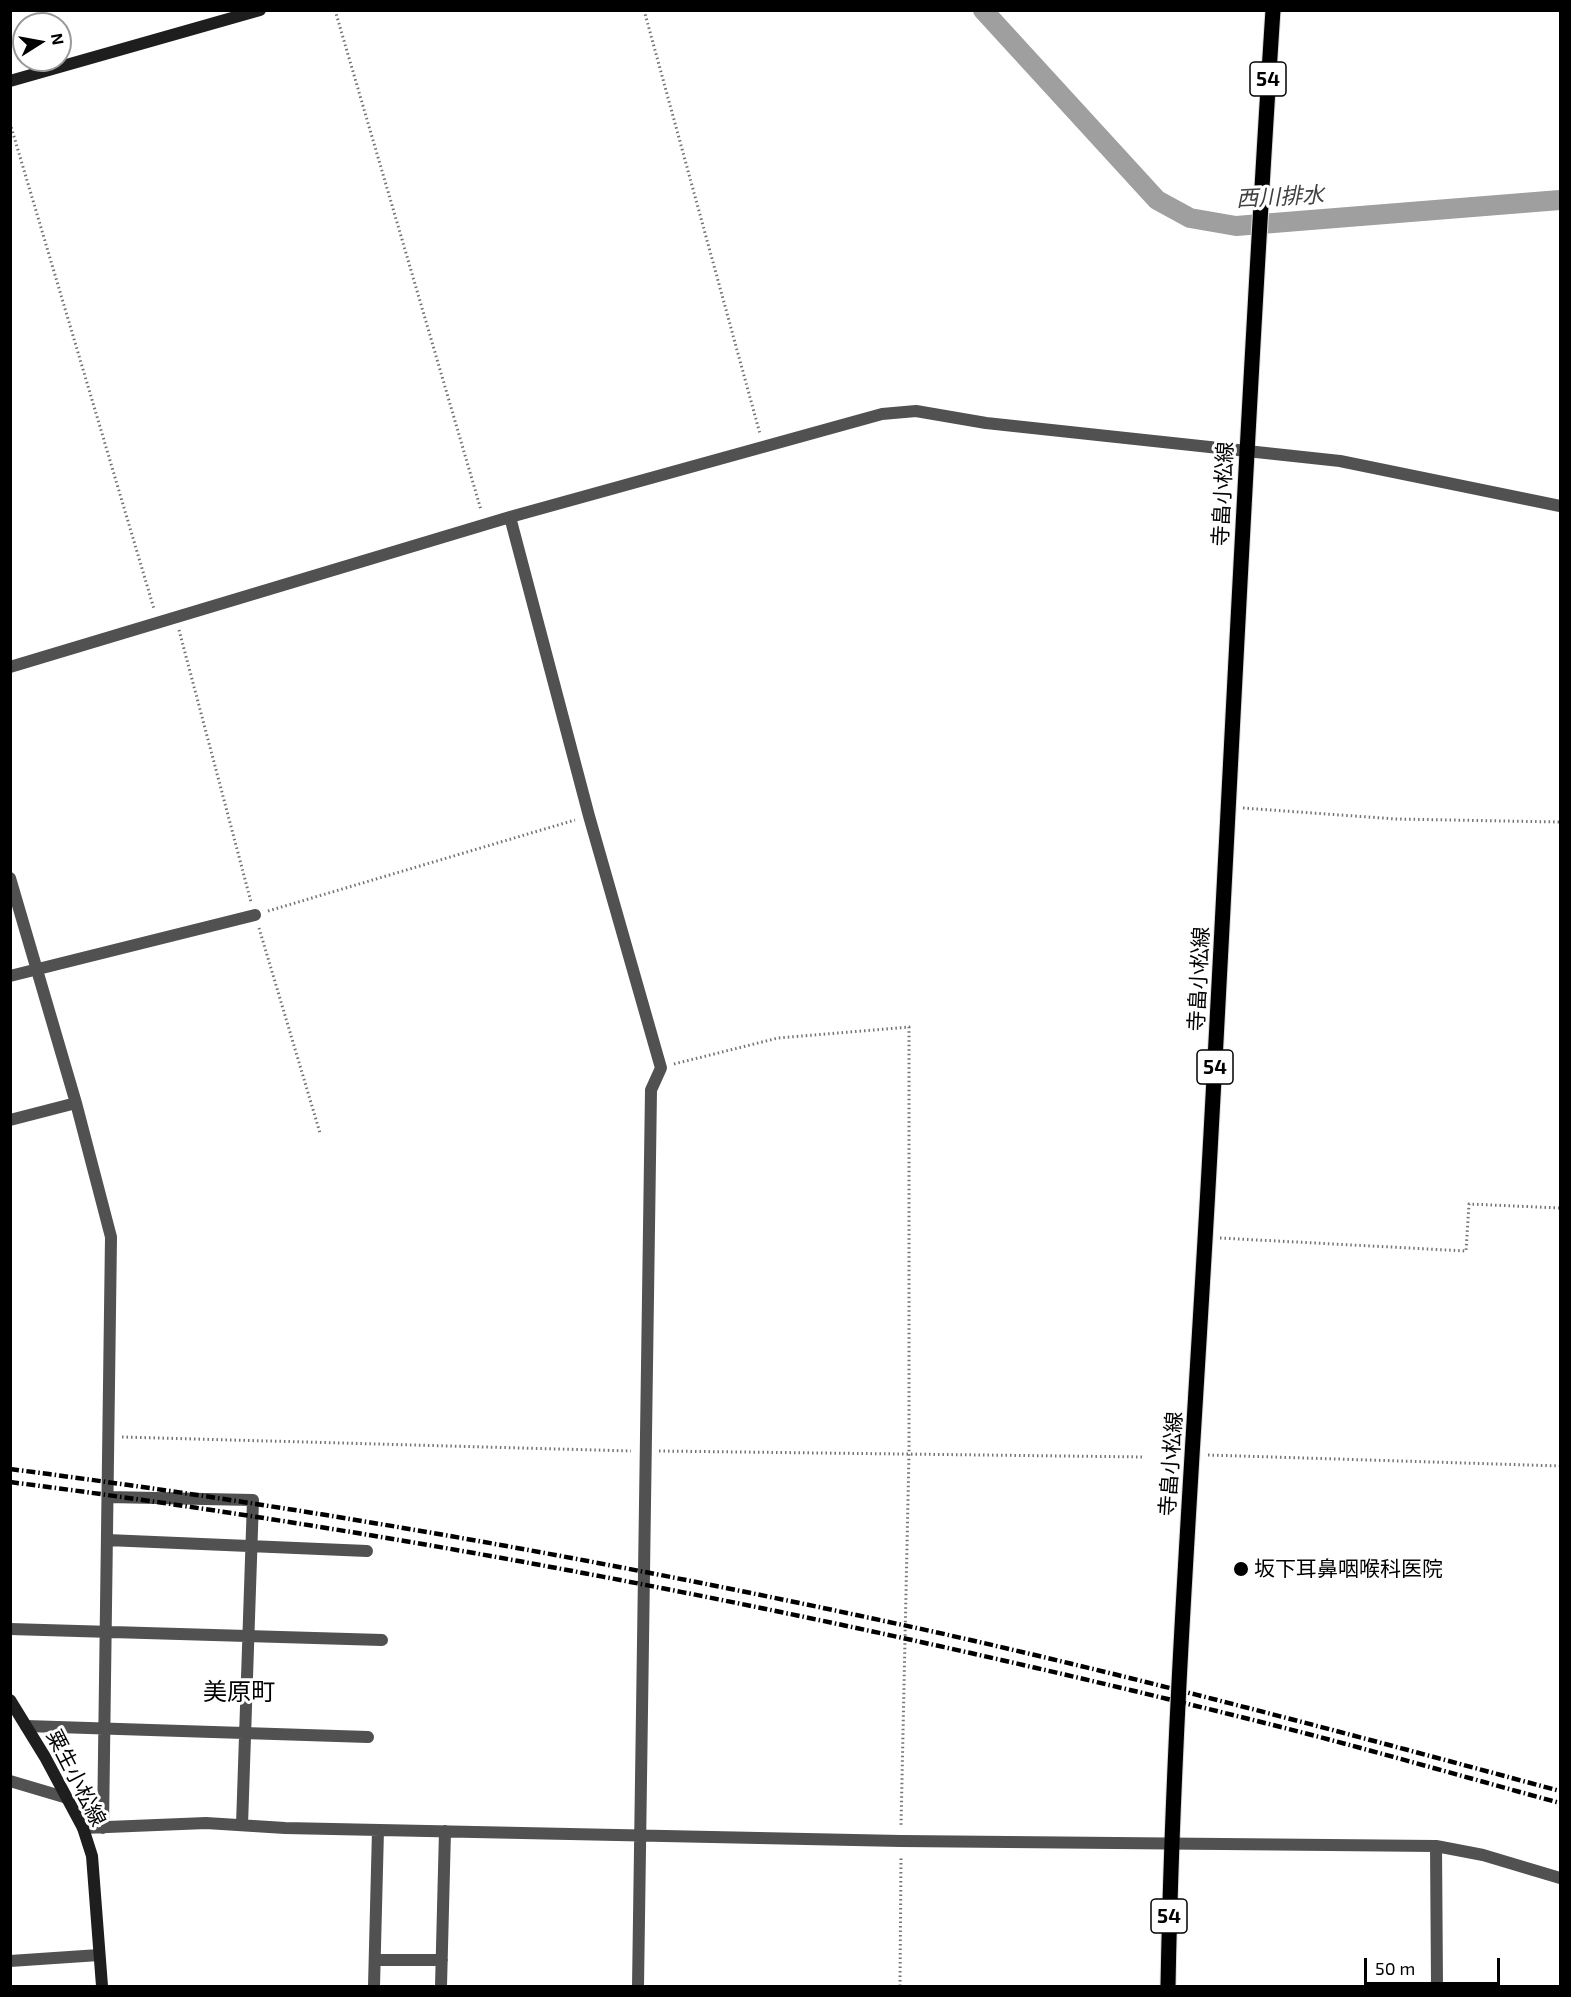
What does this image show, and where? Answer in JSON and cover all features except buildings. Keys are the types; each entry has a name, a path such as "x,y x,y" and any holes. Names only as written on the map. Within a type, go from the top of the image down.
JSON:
{"main road":[{"path":"10,81 260,10"},
{"name":"寺畠小松線","path":"1168,1986 1171,1845 1229,807 1245,451 1273,10"},
{"name":"粟生小松線","path":"10,1700 45,1756 64,1797 82,1828 92,1856 102,1986"}],"street":[{"path":"10,667 485,525 882,414 916,411 986,423 1340,461 1560,506"},
{"path":"510,518 589,816 661,1068 651,1090 638,1986"},
{"path":"10,878 76,1103 111,1237 103,1828"},
{"path":"10,976 255,915"},
{"path":"10,1120 76,1103"},
{"path":"108,1497 253,1500 242,1825"},
{"path":"107,1540 367,1551"},
{"path":"10,1629 382,1640"},
{"path":"26,1726 368,1737"},
{"path":"10,1781 64,1797"},
{"path":"82,1828 206,1823 378,1830 901,1841 1437,1846 1483,1854 1560,1878"},
{"path":"375,1986 378,1830"},
{"path":"441,1986 445,1831"},
{"path":"1437,1846 1437,1986"},
{"path":"10,1961 99,1954"},
{"path":"375,1960 442,1960"}],"path":[{"path":"335,10 485,525"},
{"path":"644,10 764,448"},
{"path":"10,123 158,622"},
{"path":"175,617 255,915 320,1133"},
{"path":"1229,807 1396,819 1560,822"},
{"path":"255,915 589,816"},
{"path":"661,1068 778,1038 909,1027 909,1453 900,1986"},
{"path":"1206,1237 1466,1251 1469,1204 1560,1208"},
{"path":"108,1436 644,1451 1144,1458"},
{"path":"1193,1455 1560,1466"}],"waterway":[{"name":"西川排水","path":"983,10 1157,200 1190,218 1236,226 1560,200"}],"railway":[{"path":"10,1469 359,1520 475,1540 820,1607 1014,1650 1170,1688 1560,1791"},
{"path":"10,1482 325,1528 639,1584 795,1615 1106,1684 1261,1722 1560,1803"}],"place":[{"name":"坂下耳鼻咽喉科医院","path":"1241,1569"}],"district":[{"name":"美原町","path":"239,1692"}]}
